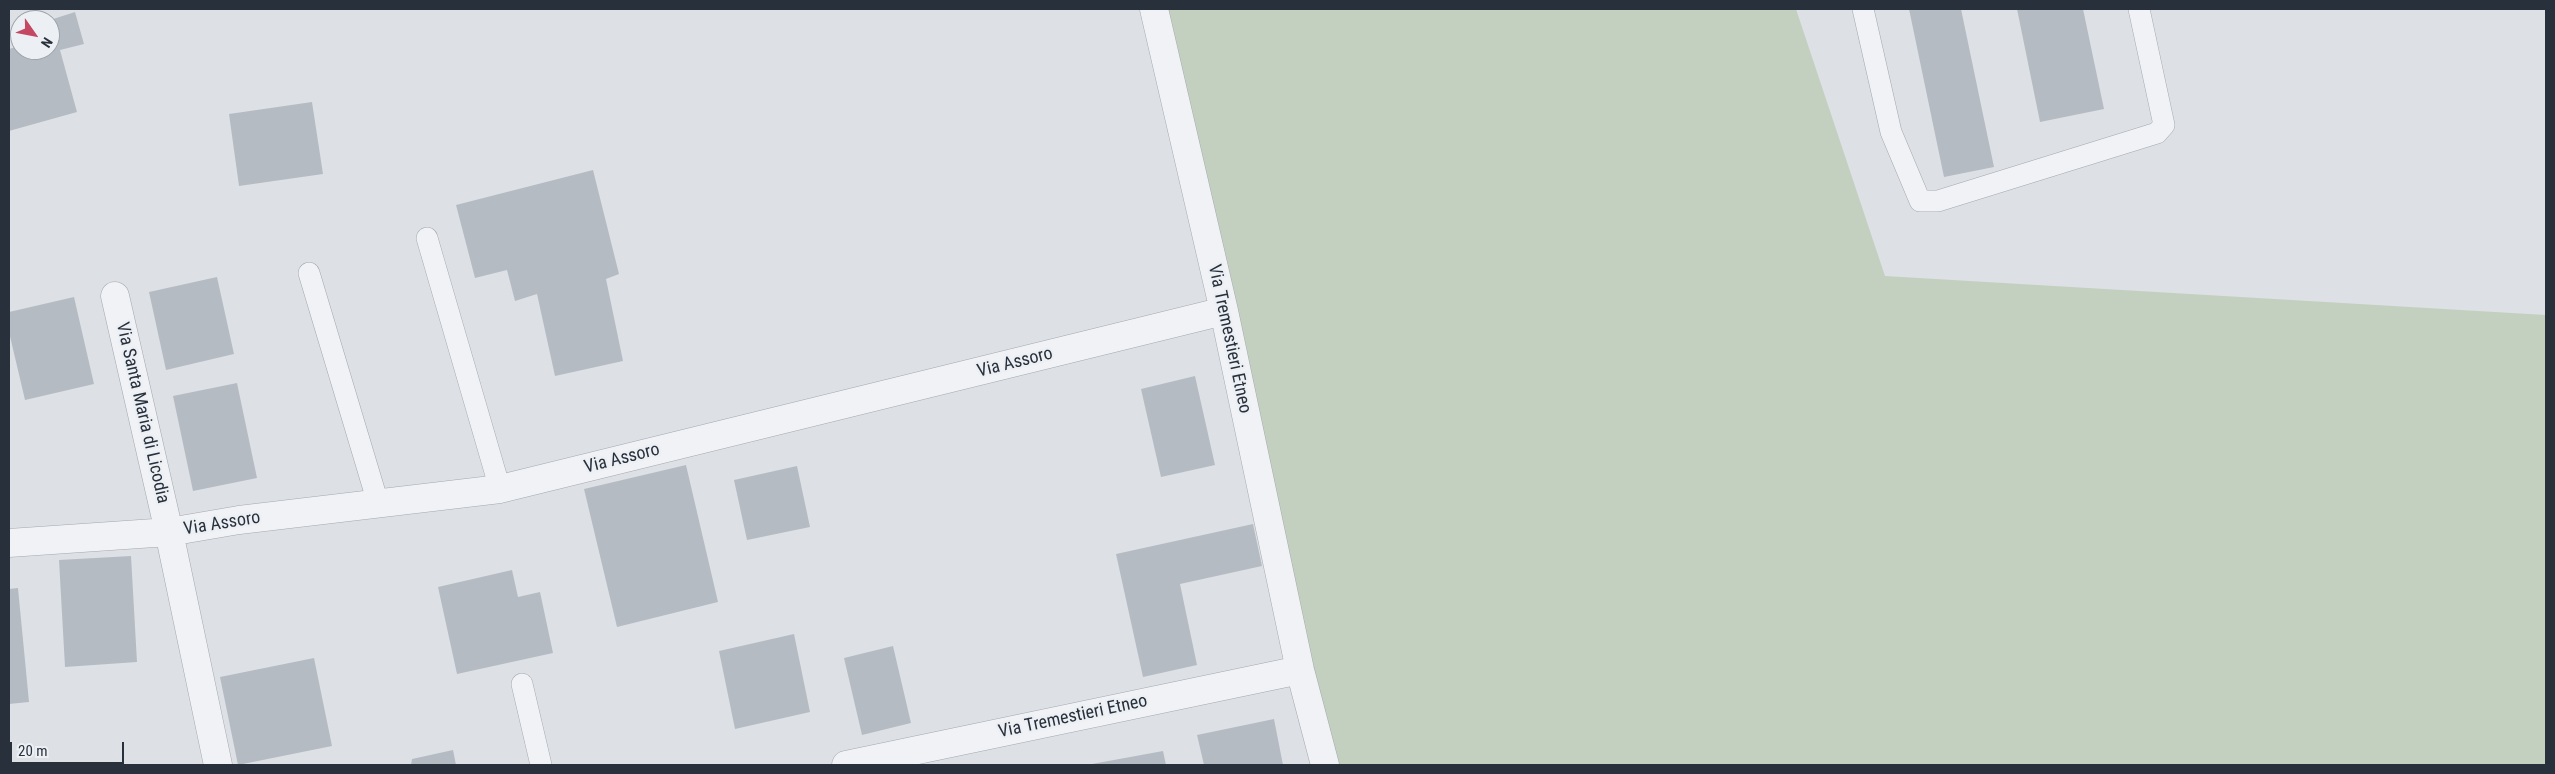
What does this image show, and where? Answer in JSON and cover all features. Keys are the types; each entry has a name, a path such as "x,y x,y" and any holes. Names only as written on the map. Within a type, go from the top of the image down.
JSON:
{"street":[{"name":"Via Tremestieri Etneo","path":"1154,9 1224,311 1300,670 1325,765"},
{"name":"Via Santa Maria di Licodia","path":"115,296 169,532 218,765"},
{"name":"Via Assoro","path":"9,544 169,532 239,520 500,489 1224,311"},
{"name":"Via Tremestieri Etneo","path":"846,765 1300,670"}],"lane":[{"path":"1863,9 1891,132 1920,201 1938,201 2157,133 2164,125 2140,9"},
{"path":"427,238 500,489"},
{"path":"309,273 378,503"},
{"path":"522,684 540,765"}],"green space":[{"path":"1154,9 1796,9 1885,276 2546,315 2546,765 1325,765"}],"building":[{"path":"1909,9 1961,9 1994,167 1944,177"},
{"path":"2017,9 2083,9 2104,109 2040,122"},
{"path":"75,12 84,44 60,50 60,17"},
{"path":"9,49 10,60 60,60 60,50 77,112 9,131"},
{"path":"312,102 323,174 239,186 229,114"},
{"path":"593,170 619,274 606,279 623,361 555,376 537,294 515,301 507,270 475,278 456,205"},
{"path":"217,277 234,354 166,370 149,292"},
{"path":"74,297 94,384 25,400 9,332 9,312"},
{"path":"1195,376 1215,465 1161,477 1141,389"},
{"path":"237,383 257,478 193,491 173,396"},
{"path":"686,465 718,602 617,627 584,489"},
{"path":"797,466 810,527 747,540 734,480"},
{"path":"1253,524 1262,566 1180,584 1197,665 1143,677 1116,554"},
{"path":"131,556 137,662 65,667 59,560"},
{"path":"512,570 518,597 540,592 553,653 457,674 438,587"},
{"path":"18,588 29,702 9,704 9,589"},
{"path":"794,634 810,712 735,729 719,651"},
{"path":"893,646 911,723 862,735 844,658"},
{"path":"314,658 332,746 238,765 220,677"},
{"path":"1274,719 1283,765 1204,765 1197,735"},
{"path":"453,750 456,765 411,765 412,759"},
{"path":"1163,751 1166,765 1092,764"}]}
